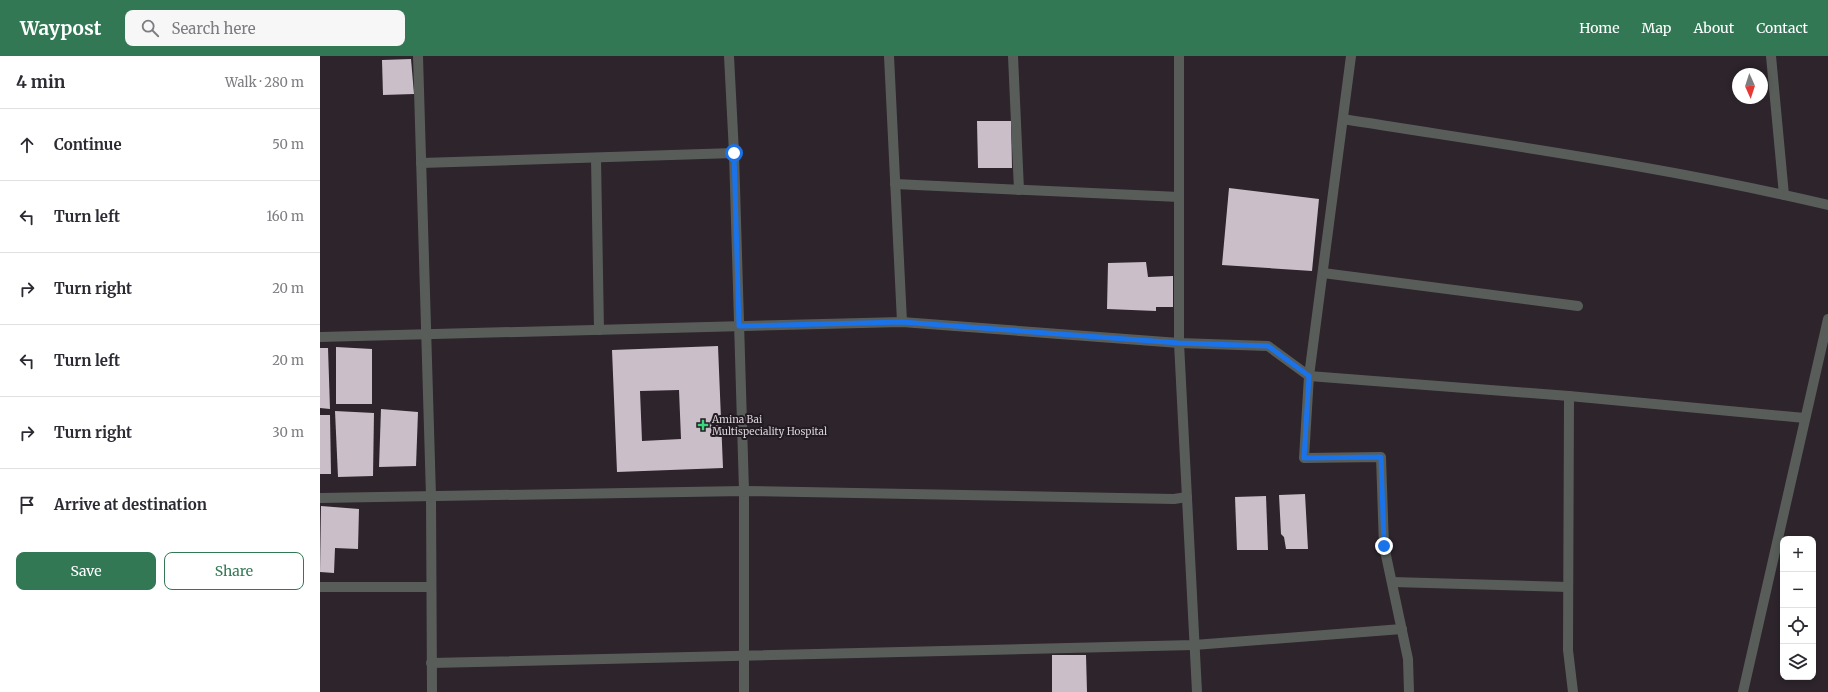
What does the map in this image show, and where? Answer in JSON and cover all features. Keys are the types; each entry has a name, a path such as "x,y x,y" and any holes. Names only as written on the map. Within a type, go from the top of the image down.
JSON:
{"street":[{"path":"418,56 431,496 432,692"},
{"path":"729,56 734,153 744,491 744,692"},
{"path":"889,56 902,322"},
{"path":"1012,56 1018,190"},
{"path":"1178,56 1179,343 1197,692"},
{"path":"1351,56 1309,376 1304,458 1381,457 1384,546 1408,659 1410,692"},
{"path":"1771,56 1784,194"},
{"path":"1343,119 1637,167 1784,194 1828,205"},
{"path":"421,163 734,153"},
{"path":"596,158 599,330"},
{"path":"895,184 1179,197"},
{"path":"1323,273 1578,306"},
{"path":"1743,692 1828,319"},
{"path":"320,337 902,322 1179,343 1268,346 1309,376 1569,396 1805,418"},
{"path":"1569,396 1568,650 1574,692"},
{"path":"320,498 744,491 1174,499 1187,497"},
{"path":"1392,582 1568,587"},
{"path":"320,586 431,587"},
{"path":"431,663 1194,645 1402,629"}],"building":[{"path":"411,59 414,94 383,95 382,60"},
{"path":"977,121 1011,121 1012,168 978,168"},
{"path":"1229,188 1319,199 1312,271 1222,265"},
{"path":"1146,262 1148,277 1173,276 1173,307 1156,307 1156,311 1107,309 1108,263"},
{"path":"718,346 723,468 617,472 612,350","holes":["679,390 681,439 642,441 640,391"]},
{"path":"336,347 372,349 372,404 336,404"},
{"path":"320,348 328,348 330,409 320,408"},
{"path":"381,409 418,412 416,466 379,467"},
{"path":"335,411 374,413 373,476 338,477"},
{"path":"320,415 330,415 331,474 320,474"},
{"path":"1305,494 1308,549 1286,549 1284,537 1281,534 1279,495"},
{"path":"1266,496 1268,550 1237,550 1235,497"},
{"path":"321,506 359,509 358,549 335,548 334,573 320,572"},
{"path":"1052,655 1086,655 1087,692 1052,692"}],"place":[{"name":"Amina Bai Multispeciality Hospital","path":"703,425"}],"route":[{"path":"734,153 739,326 902,322 1179,343 1268,346 1309,376 1304,458 1381,457 1384,546"}]}
